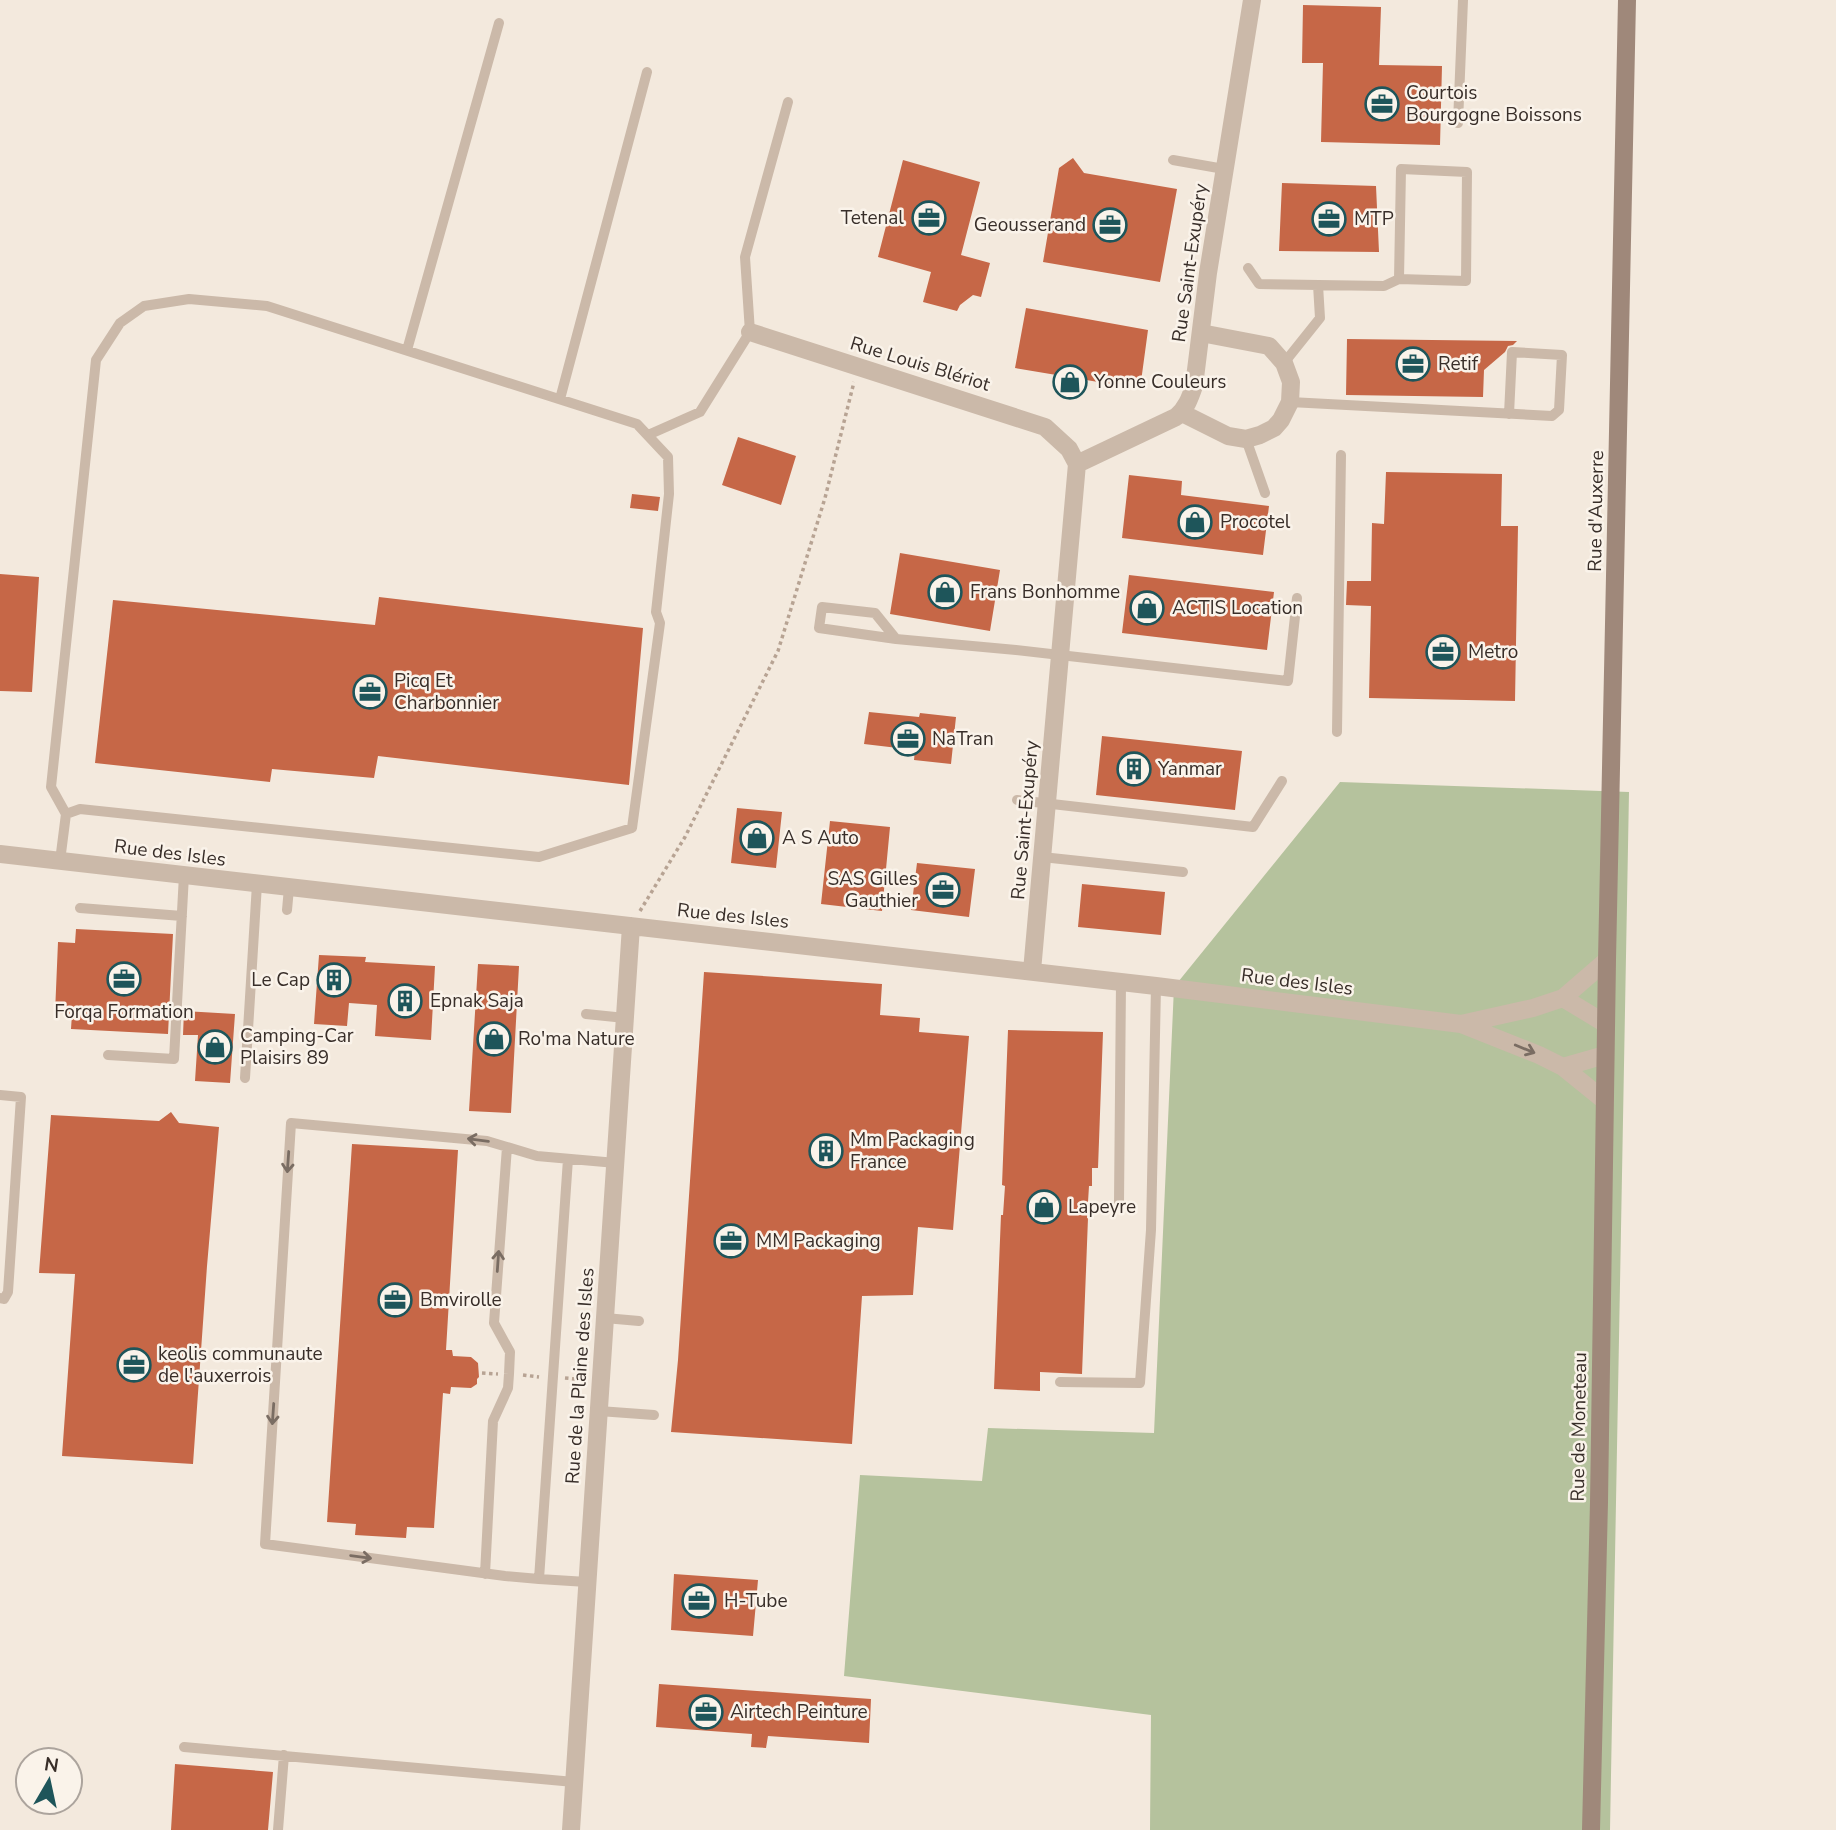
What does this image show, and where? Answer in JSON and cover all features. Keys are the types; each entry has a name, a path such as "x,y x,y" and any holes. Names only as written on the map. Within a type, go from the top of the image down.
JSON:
{"main road":[{"name":"Rue d'Auxerre","path":"1606,1024 1627,0"},
{"name":"Rue de Moneteau","path":"1591,1830 1606,1024"}],"street":[{"name":"Rue Saint-Exupéry","path":"1190,416 1189,401 1194,386 1208,273 1252,0"},
{"name":"Rue Louis Blériot","path":"750,332 1045,427 1073,457"},
{"path":"1073,457 1176,417 1190,416 1228,436 1246,439 1274,428 1287,412 1290,402 1291,382 1284,363 1269,346 1201,333"},
{"name":"Rue Saint-Exupéry","path":"1032,971 1060,655 1073,457"},
{"name":"Rue des Isles","path":"0,854 1156,985 1461,1024 1563,1067 1605,1101"},
{"name":"Rue de la Plaine des Isles","path":"571,1830 631,926"},
{"name":"Rue des Isles","path":"1461,1024 1533,1008 1563,998 1607,960"},
{"path":"1563,998 1606,1024"},
{"path":"1563,1067 1605,1055"}],"lane":[{"path":"1458,122 1463,0"},
{"path":"407,351 499,23"},
{"path":"560,399 647,72"},
{"path":"648,435 700,412 750,332 745,257 788,102"},
{"path":"1173,160 1224,169"},
{"path":"1248,268 1259,284 1384,286 1399,279 1466,281 1467,172 1401,170 1399,279"},
{"path":"1284,363 1320,318 1318,285"},
{"path":"60,861 66,814 51,787 96,360 120,323 144,306 189,299 267,306 637,424 668,457 669,494 656,611 660,623 632,828 539,857 80,809 66,814"},
{"path":"1290,402 1509,414 1552,416 1559,410 1562,355 1512,352 1509,414"},
{"path":"1246,439 1265,493"},
{"path":"1337,732 1341,455"},
{"path":"896,639 875,613 821,607 819,628 896,639 1288,681 1297,598"},
{"path":"1017,800 1253,827 1282,781"},
{"path":"1042,857 1183,872"},
{"path":"108,1055 174,1059 184,875"},
{"path":"245,1077 257,884"},
{"path":"287,910 289,888"},
{"path":"80,908 182,916"},
{"path":"1119,1203 1121,982"},
{"path":"1060,1382 1140,1383 1151,1230 1156,985"},
{"path":"586,1014 625,1018"},
{"path":"0,1095 21,1097 8,1292 4,1299 0,1298"},
{"path":"587,1582 485,1574 265,1544 291,1123 486,1141 537,1156 616,1163"},
{"path":"485,1574 493,1421 508,1388 509,1374 510,1352 494,1323 506,1147"},
{"path":"539,1579 568,1159"},
{"path":"605,1318 639,1321"},
{"path":"599,1411 654,1415"},
{"path":"184,1746 574,1782"},
{"path":"278,1830 284,1755"}],"path":[{"path":"631,926 685,836 778,651 825,498 858,367"}],"green space":[{"path":"1340,782 1629,792 1610,1830 1150,1830 1151,1715 844,1676 860,1475 982,1481 988,1428 1154,1433 1174,987"}],"building":[{"name":"Courtois Bourgogne Boissons","path":"1303,5 1381,7 1379,65 1442,66 1440,145 1321,142 1323,63 1302,63"},
{"name":"Geousserand","path":"1073,158 1084,173 1177,189 1160,282 1043,262 1059,168"},
{"name":"Tetenal","path":"903,160 980,182 961,255 990,263 981,297 973,295 960,305 957,311 923,302 931,272 878,257"},
{"name":"MTP","path":"1282,183 1376,186 1379,252 1279,251"},
{"path":"1026,308 1148,330 1140,389 1015,368"},
{"name":"Retif","path":"1347,339 1517,341 1508,346 1505,352 1484,370 1483,397 1346,395"},
{"path":"738,437 796,456 781,505 722,485"},
{"name":"Metro","path":"1386,472 1502,474 1501,526 1518,526 1515,701 1369,698 1371,606 1346,605 1347,581 1371,581 1372,523 1384,524"},
{"name":"Procotel","path":"1129,475 1182,481 1181,495 1269,506 1263,555 1122,538"},
{"path":"632,494 660,497 658,511 630,508"},
{"name":"Frans Bonhomme","path":"900,553 1000,570 990,631 890,614"},
{"path":"0,574 39,577 32,692 0,691"},
{"path":"1129,575 1274,592 1267,650 1122,633"},
{"name":"Picq Et Charbonnier","path":"379,597 643,628 629,785 378,756 374,778 272,769 270,782 95,763 113,600 375,625"},
{"name":"NaTran","path":"869,712 919,717 920,713 956,717 951,764 914,760 915,750 864,744"},
{"path":"1102,736 1242,751 1235,810 1096,795"},
{"name":"A S Auto","path":"737,808 782,812 776,868 731,863"},
{"path":"830,821 890,827 882,911 821,904"},
{"name":"SAS Gilles Gauthier","path":"917,863 975,869 969,917 911,910"},
{"path":"1082,884 1165,892 1161,935 1078,927"},
{"name":"Forqa Formation","path":"76,929 173,934 168,1034 71,1029 72,1014 55,1013 58,942 75,943"},
{"path":"319,955 366,957 365,962 435,966 431,1040 375,1036 377,1005 349,1003 347,1026 314,1024"},
{"name":"Ro'ma Nature","path":"478,964 519,966 511,1113 469,1111"},
{"name":"Mm Packaging France","path":"704,972 882,984 880,1015 920,1018 919,1032 969,1036 953,1230 918,1227 913,1295 862,1296 852,1444 671,1432"},
{"name":"Camping-Car Plaisirs 89","path":"184,1011 235,1014 230,1083 195,1081 198,1035 183,1035"},
{"name":"Lapeyre","path":"1008,1030 1103,1032 1098,1168 1092,1168 1087,1218 1082,1374 1040,1372 1040,1391 994,1389 1001,1215 1005,1186 1002,1185"},
{"name":"keolis communaute de l'auxerrois","path":"171,1112 179,1123 219,1127 193,1464 62,1456 75,1274 39,1273 51,1115 159,1121"},
{"name":"Bmvirolle","path":"352,1144 458,1150 446,1350 452,1350 453,1356 471,1357 478,1363 479,1377 477,1384 471,1388 451,1387 450,1394 443,1393 434,1528 407,1527 406,1538 355,1535 356,1524 327,1522"},
{"path":"674,1574 758,1580 753,1636 671,1630"},
{"path":"659,1684 871,1699 869,1743 768,1736 766,1748 751,1747 752,1734 656,1727"},
{"path":"175,1764 273,1772 268,1830 171,1830"}],"place":[{"name":"Courtois Bourgogne Boissons","path":"1382,104"},
{"name":"Tetenal","path":"929,218"},
{"name":"MTP","path":"1329,219"},
{"name":"Geousserand","path":"1110,225"},
{"name":"Retif","path":"1413,364"},
{"name":"Yonne Couleurs","path":"1070,382"},
{"name":"Procotel","path":"1195,522"},
{"name":"Frans Bonhomme","path":"945,592"},
{"name":"ACTIS Location","path":"1147,608"},
{"name":"Metro","path":"1443,652"},
{"name":"Picq Et Charbonnier","path":"370,692"},
{"name":"NaTran","path":"908,739"},
{"name":"Yanmar","path":"1134,769"},
{"name":"A S Auto","path":"757,838"},
{"name":"SAS Gilles Gauthier","path":"943,890"},
{"name":"Forqa Formation","path":"124,979"},
{"name":"Le Cap","path":"334,980"},
{"name":"Epnak Saja","path":"405,1001"},
{"name":"Ro'ma Nature","path":"494,1039"},
{"name":"Camping-Car Plaisirs 89","path":"215,1047"},
{"name":"Mm Packaging France","path":"826,1151"},
{"name":"Lapeyre","path":"1044,1207"},
{"name":"MM Packaging","path":"731,1241"},
{"name":"Bmvirolle","path":"395,1300"},
{"name":"keolis communaute de l'auxerrois","path":"134,1365"},
{"name":"H-Tube","path":"699,1601"},
{"name":"Airtech Peinture","path":"706,1712"}]}
